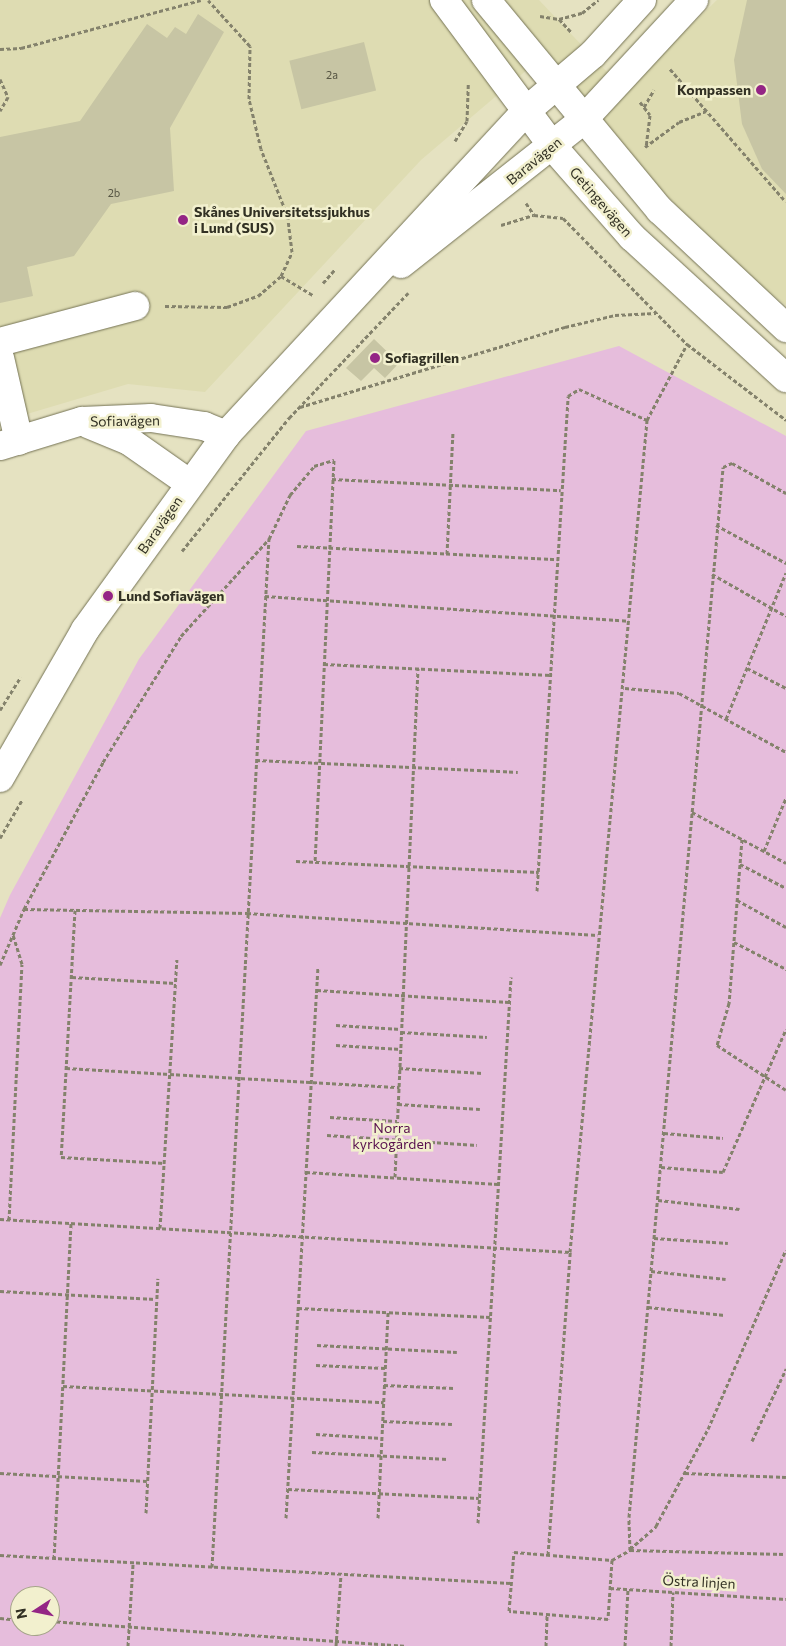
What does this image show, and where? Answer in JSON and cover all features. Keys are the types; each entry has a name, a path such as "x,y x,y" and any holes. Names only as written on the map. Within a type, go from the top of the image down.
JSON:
{"street":[{"name":"Getingevägen","path":"444,0 553,147 677,282 786,378"},
{"path":"486,0 582,121 698,249 786,328"},
{"name":"Baravägen","path":"0,778 85,630 189,483 226,435 526,111 593,54 642,0"},
{"name":"Baravägen","path":"354,298 553,147 582,121 694,0"},
{"path":"0,342 135,306"},
{"path":"0,358 10,443"},
{"name":"Sofiavägen","path":"10,443 82,421 151,418 204,426 226,435"},
{"name":"Sofiavägen","path":"82,421 129,441 189,483"}],"path":[{"path":"0,49 21,48 201,0"},
{"path":"135,306 227,307 258,296 281,276 292,252 288,217 261,149 249,99 250,46 208,0"},
{"path":"558,19 582,13 598,0"},
{"path":"668,66 786,202"},
{"path":"0,79 8,97 0,111"},
{"path":"644,107 651,131 646,146 679,122 706,111"},
{"path":"496,228 534,215 563,218 687,344 786,420"},
{"path":"281,276 313,295"},
{"path":"176,559 299,408 411,291"},
{"path":"299,408 566,327 615,315 656,313"},
{"path":"548,1555 570,1252 597,935 625,688 628,621 647,420 687,344"},
{"path":"537,891 568,396 579,389 647,420"},
{"path":"447,554 453,433"},
{"path":"0,965 24,909 104,762 181,636 269,539 290,495 314,466 334,460 315,862"},
{"path":"630,1550 628,1517 664,1133 716,525 723,467 732,463 786,493"},
{"path":"332,478 561,490"},
{"path":"716,525 786,564"},
{"path":"212,1568 229,1232 269,539"},
{"path":"297,546 558,559"},
{"path":"726,719 786,573"},
{"path":"712,574 786,616"},
{"path":"265,596 628,621"},
{"path":"324,664 551,675"},
{"path":"747,668 786,688"},
{"path":"395,1177 418,669"},
{"path":"625,688 680,693 786,752"},
{"path":"256,760 518,772"},
{"path":"0,838 23,798"},
{"path":"764,851 784,809 786,798"},
{"path":"692,812 786,863"},
{"path":"742,839 729,1003 717,1045 786,1090"},
{"path":"296,861 539,872"},
{"path":"740,864 786,888"},
{"path":"737,900 786,927"},
{"path":"24,909 247,913 597,935"},
{"path":"76,910 61,1157 166,1163"},
{"path":"9,1220 22,964 13,934"},
{"path":"734,942 786,969"},
{"path":"160,1228 166,1163 177,960"},
{"path":"286,1518 318,967"},
{"path":"72,977 175,983"},
{"path":"478,1523 511,977"},
{"path":"316,990 509,1002"},
{"path":"336,1025 486,1037"},
{"path":"661,1166 723,1172 786,1029"},
{"path":"336,1045 400,1049"},
{"path":"66,1068 399,1087"},
{"path":"400,1068 484,1073"},
{"path":"398,1104 480,1109"},
{"path":"330,1117 397,1121"},
{"path":"664,1133 723,1138"},
{"path":"327,1135 477,1145"},
{"path":"306,1172 498,1184"},
{"path":"658,1200 740,1209"},
{"path":"0,1219 570,1252"},
{"path":"54,1559 71,1223"},
{"path":"654,1238 728,1243"},
{"path":"612,1560 608,1619 509,1612 514,1552 612,1560 630,1550 656,1526 685,1472 786,1250"},
{"path":"651,1271 726,1279"},
{"path":"146,1512 158,1278"},
{"path":"0,1291 156,1299"},
{"path":"648,1307 725,1315"},
{"path":"298,1308 490,1317"},
{"path":"378,1518 388,1312"},
{"path":"317,1345 457,1352"},
{"path":"316,1365 385,1368"},
{"path":"752,1442 786,1369"},
{"path":"384,1385 454,1388"},
{"path":"63,1386 384,1402"},
{"path":"383,1421 452,1424"},
{"path":"316,1434 382,1438"},
{"path":"312,1452 448,1459"},
{"path":"685,1472 786,1477"},
{"path":"0,1473 147,1480"},
{"path":"288,1489 479,1498"},
{"path":"630,1550 786,1554"},
{"path":"0,1555 133,1564 511,1583"},
{"path":"128,1646 133,1564"},
{"path":"336,1646 341,1574"},
{"name":"Östra linjen","path":"610,1588 786,1599"},
{"path":"625,1646 628,1589"},
{"path":"670,1646 673,1592"},
{"path":"546,1646 547,1614"},
{"path":"60,1622 404,1646"}],"shaded area":[{"name":"Skånes Universitetssjukhus i Lund (SUS)","path":"0,0 539,0 624,90 717,0 786,0 786,305 750,279 535,63 421,160 205,392 128,384 0,422"}],"green space":[{"name":"Norra kyrkogården","path":"619,346 786,436 786,1646 0,1646 0,918 10,895 139,659 306,431"}],"building":[{"name":"Kompassen","path":"747,0 786,0 786,194 762,169 742,124 734,60"},
{"path":"198,14 224,32 170,128 174,191 111,204 74,256 27,267 33,296 0,303 0,137 80,121 147,24 167,38 175,27 186,34"},
{"path":"364,42 376,91 301,109 289,61"},
{"name":"Sofiagrillen","path":"374,339 399,363 385,378 374,368 361,381 346,368"}],"place":[{"name":"Kompassen","path":"761,90"},
{"name":"Skånes Universitetssjukhus i Lund (SUS)","path":"183,220"},
{"name":"Sofiagrillen","path":"375,358"},
{"name":"Lund Sofiavägen","path":"108,596"}]}
